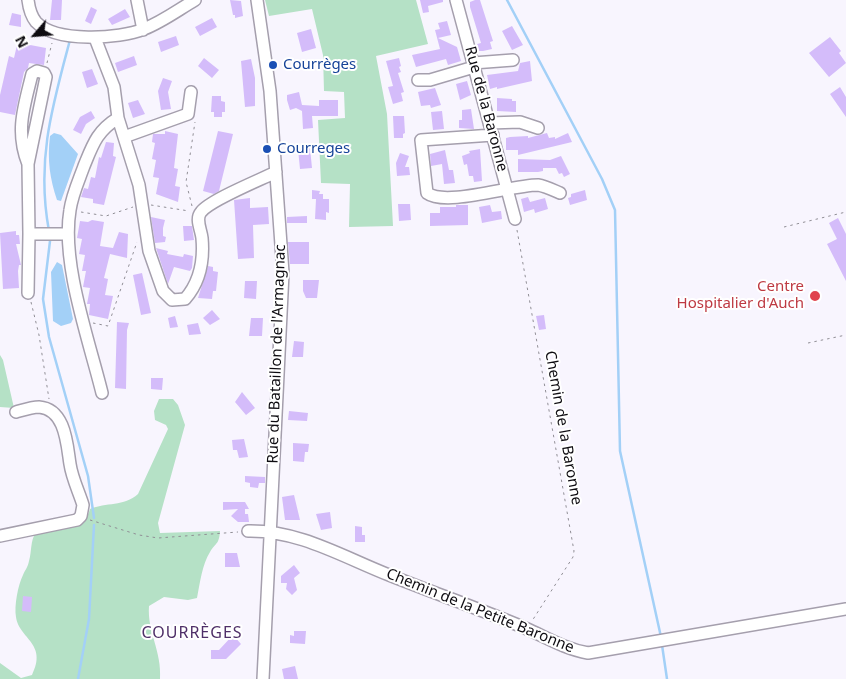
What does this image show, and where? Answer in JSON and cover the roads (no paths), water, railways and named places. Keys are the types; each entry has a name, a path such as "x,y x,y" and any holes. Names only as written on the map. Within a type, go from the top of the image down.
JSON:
{"street":[{"path":"28,0 30,10 36,21 55,32 95,38 144,30 194,0"},
{"path":"137,0 144,30"},
{"name":"Rue du Bataillon de l'Armagnac","path":"257,0 270,91 283,273 268,531 262,679"},
{"name":"Rue de la Baronne","path":"456,0 515,219"},
{"path":"95,38 114,87 118,118 140,185 145,235 167,297 179,301 185,299 191,293 201,269 202,237 198,218 200,213 210,205 276,172"},
{"path":"418,80 430,80 474,65 513,60"},
{"path":"28,293 28,164 46,77 41,71"},
{"path":"124,137 188,114 191,92"},
{"path":"102,393 84,322 71,261 68,234 70,210 96,139 103,127 118,118"},
{"path":"489,123 520,122 538,128"},
{"path":"493,135 421,140 427,193 432,197 466,197 507,188 539,185 560,193"},
{"path":"29,234 68,234"},
{"path":"0,536 77,520 81,516 83,505 70,467 64,430 58,418 49,410 39,407 16,412"},
{"name":"Chemin de la Petite Baronne","path":"248,532 268,531 325,547 386,574 527,628 564,647 588,653 846,609"}],"water":[{"path":"54,133 61,135 78,154 61,201 57,200 50,169 50,136"},
{"path":"57,262 62,265 73,319 71,323 61,326 53,321 51,272"}],"waterway":[{"path":"507,0 602,179 615,210 620,451 661,637"},
{"path":"49,231 45,205 45,157 52,111 70,40"},
{"path":"50,241 43,299 49,337 88,476 94,518"},
{"path":"78,679 89,619 94,525"},
{"path":"662,645 667,679"}],"place":[{"name":"Courrèges","path":"273,65"},
{"name":"Courreges","path":"267,149"},
{"name":"Centre Hospitalier d'Auch","path":"815,296"}],"district":[{"name":"COURRÈGES","path":"192,633"}]}
